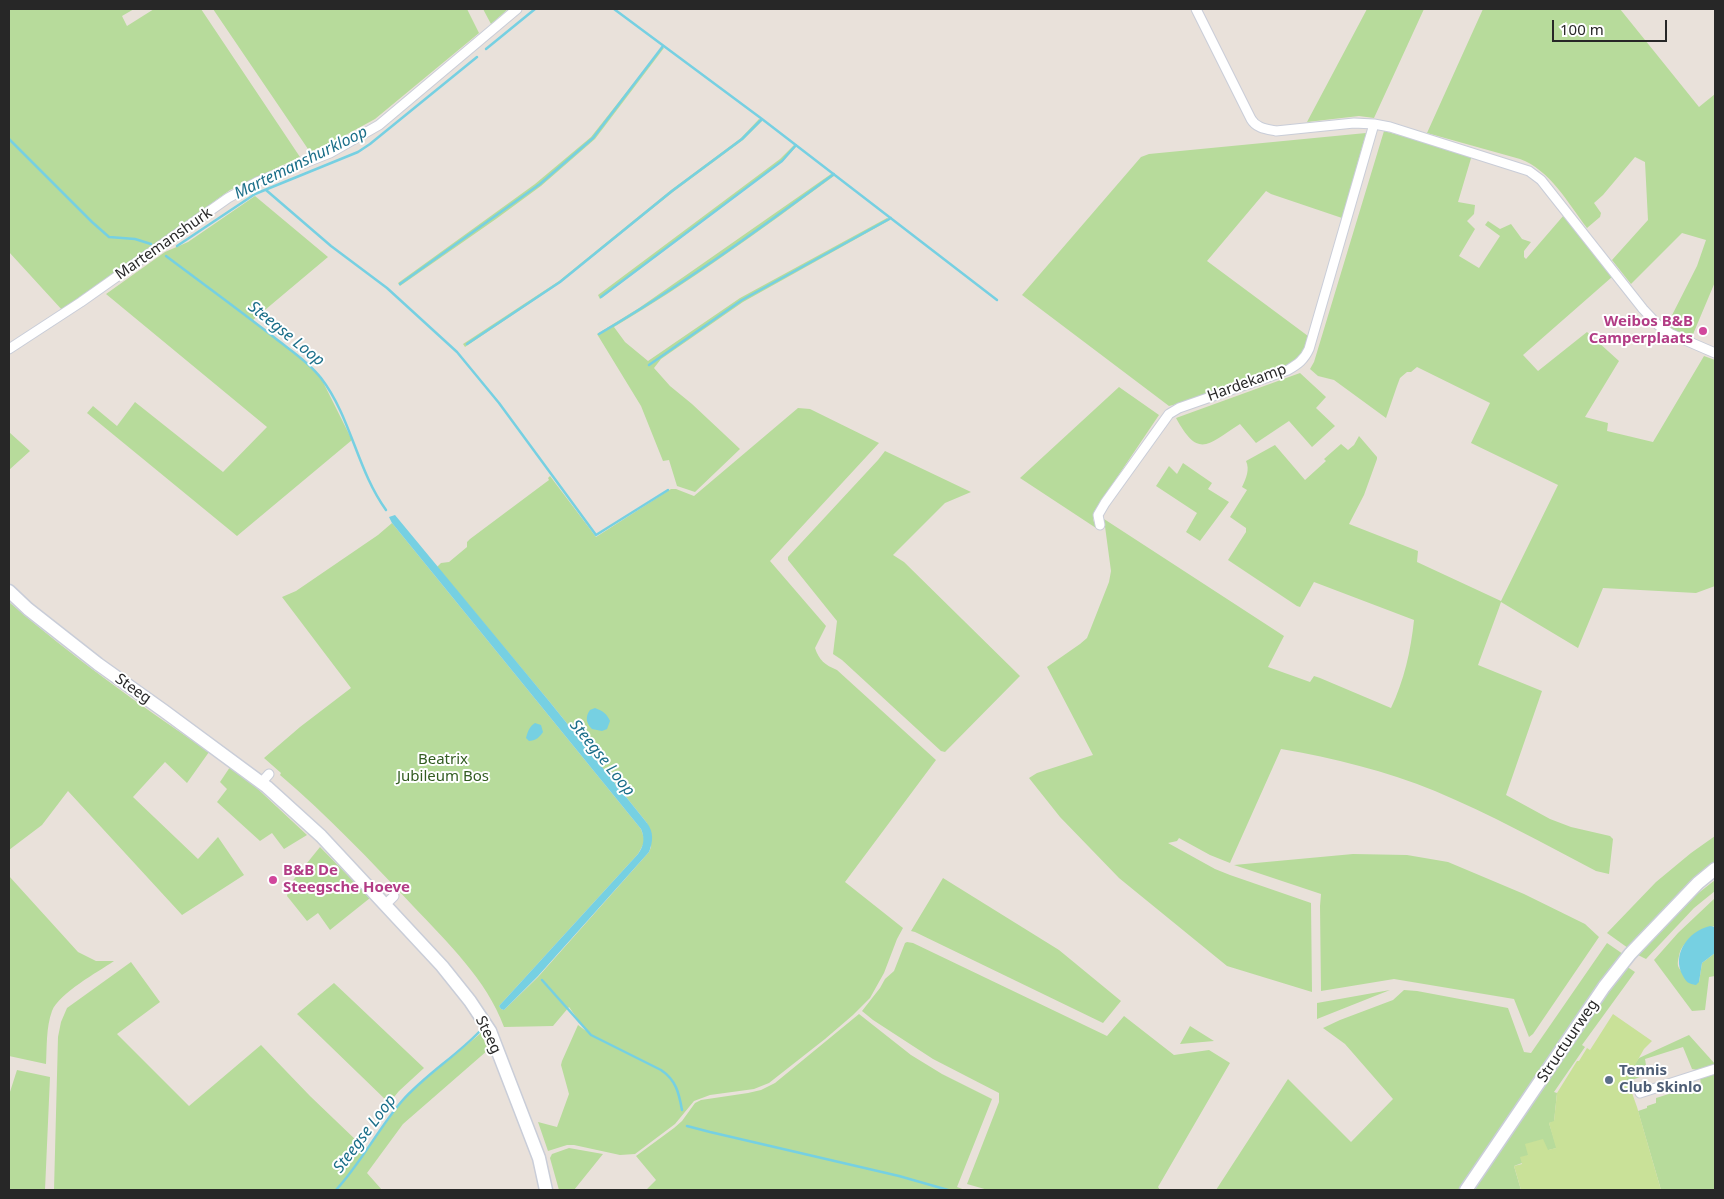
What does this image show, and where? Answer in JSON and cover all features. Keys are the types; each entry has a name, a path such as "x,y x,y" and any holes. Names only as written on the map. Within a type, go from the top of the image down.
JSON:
{"street":[{"name":"Martemanshurk","path":"9,349 81,302 228,198 257,182 330,153 379,125 517,9"},
{"path":"1196,9 1251,119 1256,125 1264,129 1276,131 1354,123 1374,124 1390,127 1501,162 1535,175 1658,325 1671,334 1715,353"},
{"name":"Hardekamp","path":"1100,525 1098,515 1105,503 1169,414 1179,408 1288,370 1304,359 1309,349 1374,124"},
{"name":"Steeg","path":"9,591 28,609 98,664 164,711 265,778 321,836 390,900 470,1001 490,1031 543,1156 546,1190"},
{"name":"Structuurweg","path":"1466,1190 1604,987 1630,954 1698,882 1715,869"},
{"name":"Structuurweg","path":"1681,900 1715,876"},
{"path":"1640,1093 1715,1069"}],"green space":[{"path":"9,9 134,9 122,16 127,26 154,9 201,9 300,157 230,190 63,311 9,252"},
{"path":"213,9 467,9 479,33 375,119 310,152"},
{"path":"483,9 508,9 491,24"},
{"path":"1367,9 1424,9 1374,118 1359,116 1307,122"},
{"path":"1483,9 1620,9 1699,107 1715,94 1715,282 1691,339 1666,327 1697,266 1706,240 1682,233 1631,284 1612,260 1648,220 1645,162 1635,157 1594,203 1601,213 1600,217 1587,228 1558,188 1531,164 1520,159 1427,133"},
{"path":"662,47 664,48 595,139 541,186 400,286 398,283 535,184 591,137"},
{"path":"759,119 762,121 743,140 673,192 560,283 465,347 463,344 559,281 671,190 741,138"},
{"path":"1384,131 1472,155 1458,202 1475,205 1474,214 1467,221 1475,229 1459,256 1479,268 1500,236 1485,225 1488,221 1500,229 1511,224 1522,239 1531,242 1524,251 1526,259 1564,215 1612,277 1523,355 1538,371 1587,332 1619,361 1585,417 1608,423 1607,431 1653,442 1704,356 1715,360 1715,586 1696,593 1603,588 1578,648 1501,602 1478,665 1542,691 1506,795 1550,819 1571,827 1610,836 1613,839 1609,874 1596,871 1496,819 1435,791 1398,777 1360,766 1281,749 1230,863 1210,855 1179,838 1177,841 1168,843 1215,869 1311,903 1312,992 1227,966 1119,878 1060,817 1029,778 1037,773 1093,755 1047,667 1087,638 1109,582 1111,571 1104,519 1284,636 1268,667 1310,682 1314,676 1320,678 1391,708 1400,687 1406,665 1414,620 1314,582 1300,607 1228,560 1246,532 1246,528 1230,517 1247,490 1242,487 1248,471 1246,461 1275,445 1305,480 1341,444 1348,450 1354,445 1359,436 1377,459 1364,495 1349,524 1418,551 1417,562 1501,601 1558,485 1471,443 1490,403 1417,367 1400,378 1386,418 1334,380 1318,376 1310,369 1314,362"},
{"path":"1366,133 1342,218 1266,191 1207,261 1308,336 1300,361 1296,364 1193,400 1169,406 1022,295 1141,157 1149,154"},
{"path":"794,145 796,147 783,161 600,299 598,295 780,159"},
{"path":"831,174 834,176 780,216 670,292 614,327 625,342 648,361 740,298 887,218 890,220 743,302 661,359 654,368 670,386 740,449 695,492 677,486 669,460 663,461 641,406 597,334 639,308"},
{"path":"255,196 328,257 253,320 305,362 321,378 352,440 237,536 87,413 93,406 117,426 135,402 223,472 267,427 106,294 165,252 188,242"},
{"path":"1300,373 1326,397 1316,408 1335,426 1312,447 1289,421 1256,443 1240,424 1212,442 1198,444 1184,431 1176,418"},
{"path":"1119,387 1159,415 1095,510 1093,519 1096,528 1020,478"},
{"name":"Beatrix Jubileum Bos","path":"798,408 810,409 879,443 770,561 826,626 815,648 818,656 826,664 837,670 936,760 845,882 903,928 884,973 870,998 825,1039 769,1083 754,1089 710,1095 694,1101 675,1124 635,1154 620,1155 574,1145 567,1145 548,1151 538,1122 557,1127 569,1094 561,1065 562,1061 578,1025 586,1031 569,1007 553,1026 504,1027 487,993 465,962 381,872 264,758 300,727 351,688 282,597 296,591 378,535 392,523 641,829 645,841 638,854 499,1006 504,1010 538,977 649,852 651,847 647,823 549,701 437,567 441,563 449,562 467,547 467,542 470,539 549,480 550,476 596,537 671,489 694,496"},
{"path":"9,432 30,451 9,470"},
{"path":"885,451 971,492 945,503 893,555 904,562 1020,676 945,752 941,751 842,660 833,654 837,621 788,560 788,557"},
{"path":"1183,463 1212,483 1208,489 1229,502 1200,541 1186,532 1197,513 1156,486 1169,466 1177,474"},
{"path":"9,602 107,680 209,752 187,783 165,762 133,797 198,859 218,837 244,875 182,915 68,791 42,825 9,850"},
{"path":"230,767 246,778 307,835 284,849 272,833 260,841 217,802 227,789 220,782"},
{"path":"1715,836 1715,865 1628,948 1607,933 1656,882"},
{"path":"320,847 370,898 330,930 318,913 307,921 287,896 290,884"},
{"path":"1353,854 1407,855 1448,862 1524,894 1585,924 1599,937 1533,1034 1529,1037 1514,999 1394,979 1321,991 1321,894 1234,865"},
{"path":"9,876 78,952 96,961 114,961 70,990 56,1004 49,1024 46,1064 9,1056"},
{"path":"943,878 1059,950 1121,1001 1103,1023 911,931"},
{"path":"1715,880 1715,891 1694,908 1646,959 1636,954 1682,906"},
{"path":"1715,898 1715,927 1692,937 1684,945 1678,959 1680,970 1699,982 1702,963 1715,953 1715,976 1709,977 1705,1010 1692,1011 1654,960 1678,933"},
{"path":"907,942 913,943 1107,1036 1124,1016 1174,1055 1209,1050 1230,1063 1158,1187 1160,1190 988,1190 967,1184 999,1102 999,1093 933,1059 862,1011 885,979 894,971"},
{"path":"1607,943 1623,954 1460,1190 1216,1190 1288,1079 1351,1142 1393,1099 1345,1044 1323,1028 1393,1000 1404,990 1417,991 1508,1008 1524,1052 1531,1053"},
{"path":"131,962 160,1002 117,1034 189,1106 261,1045 310,1096 358,1142 367,1148 408,1094 481,1033 488,1050 403,1124 367,1173 382,1190 54,1190 58,1037 61,1022 67,1008"},
{"path":"1626,966 1635,972 1582,1045 1585,1047 1554,1092 1557,1093 1554,1122 1549,1123 1557,1148 1528,1155 1522,1163 1514,1166 1521,1190 1471,1190"},
{"path":"334,983 424,1068 389,1103 297,1014"},
{"path":"1390,990 1317,1019 1317,1003"},
{"path":"859,1014 911,1055 942,1074 992,1099 957,1187 965,1190 646,1190 656,1180 636,1156 682,1121 695,1103 701,1100 761,1090 775,1083"},
{"path":"1613,1014 1652,1041 1644,1049 1627,1079 1661,1190 1521,1190 1514,1166 1522,1164 1520,1157 1528,1155 1525,1144 1543,1139 1548,1150 1556,1148 1549,1123 1554,1121 1557,1093 1577,1061 1579,1061 1587,1048 1590,1050"},
{"path":"1190,1026 1214,1041 1180,1044"},
{"path":"1689,1035 1715,1064 1697,1070 1692,1069 1683,1047 1645,1059 1646,1065 1638,1068 1640,1077 1632,1080 1634,1087 1624,1090 1626,1075 1639,1058"},
{"path":"17,1070 50,1077 45,1190 9,1190 9,1095"},
{"path":"1715,1073 1715,1190 1661,1190 1638,1111 1656,1103 1656,1098 1701,1084 1700,1078"},
{"path":"569,1148 603,1154 574,1190 559,1190 550,1158 552,1154"}],"water":[{"path":"395,515 549,701 647,823 652,833 649,852 538,976 504,1010 499,1006 638,854 643,845 643,836 641,829 392,523 389,517"},
{"path":"595,708 604,713 609,719 607,729 602,731 592,729 588,724 587,715 590,710"},
{"path":"535,723 541,725 543,732 537,738 529,741 526,738 527,733"},
{"path":"1710,926 1715,927 1715,953 1702,963 1699,982 1696,985 1691,984 1685,980 1680,968 1680,952 1689,938"}],"waterway":[{"name":"Martemanshurkloop","path":"486,49 535,9"},
{"path":"614,9 762,119 997,300"},
{"path":"400,284 540,184 593,138 663,46"},
{"name":"Martemanshurkloop","path":"177,246 255,194 358,152 477,57"},
{"path":"467,344 560,282 672,191 742,139 762,119"},
{"name":"Steegse Loop","path":"9,139 109,237 135,239 151,244"},
{"path":"601,297 782,161 796,145"},
{"path":"599,334 630,316 748,237 834,174"},
{"path":"266,190 331,246 387,288 457,352 499,403 596,535 668,490"},
{"path":"649,365 742,300 891,218"},
{"name":"Steegse Loop","path":"166,256 305,361 316,372 340,409 368,478 386,510"},
{"path":"542,980 591,1035 666,1074 676,1087 682,1110"},
{"name":"Steegse Loop","path":"336,1190 402,1101 479,1032"},
{"path":"687,1126 899,1176 948,1190"}],"place":[{"name":"Weibos B&B Camperplaats","path":"1703,331"},
{"name":"B&B De Steegsche Hoeve","path":"273,880"},
{"name":"Tennis Club Skinlo","path":"1609,1080"}]}
